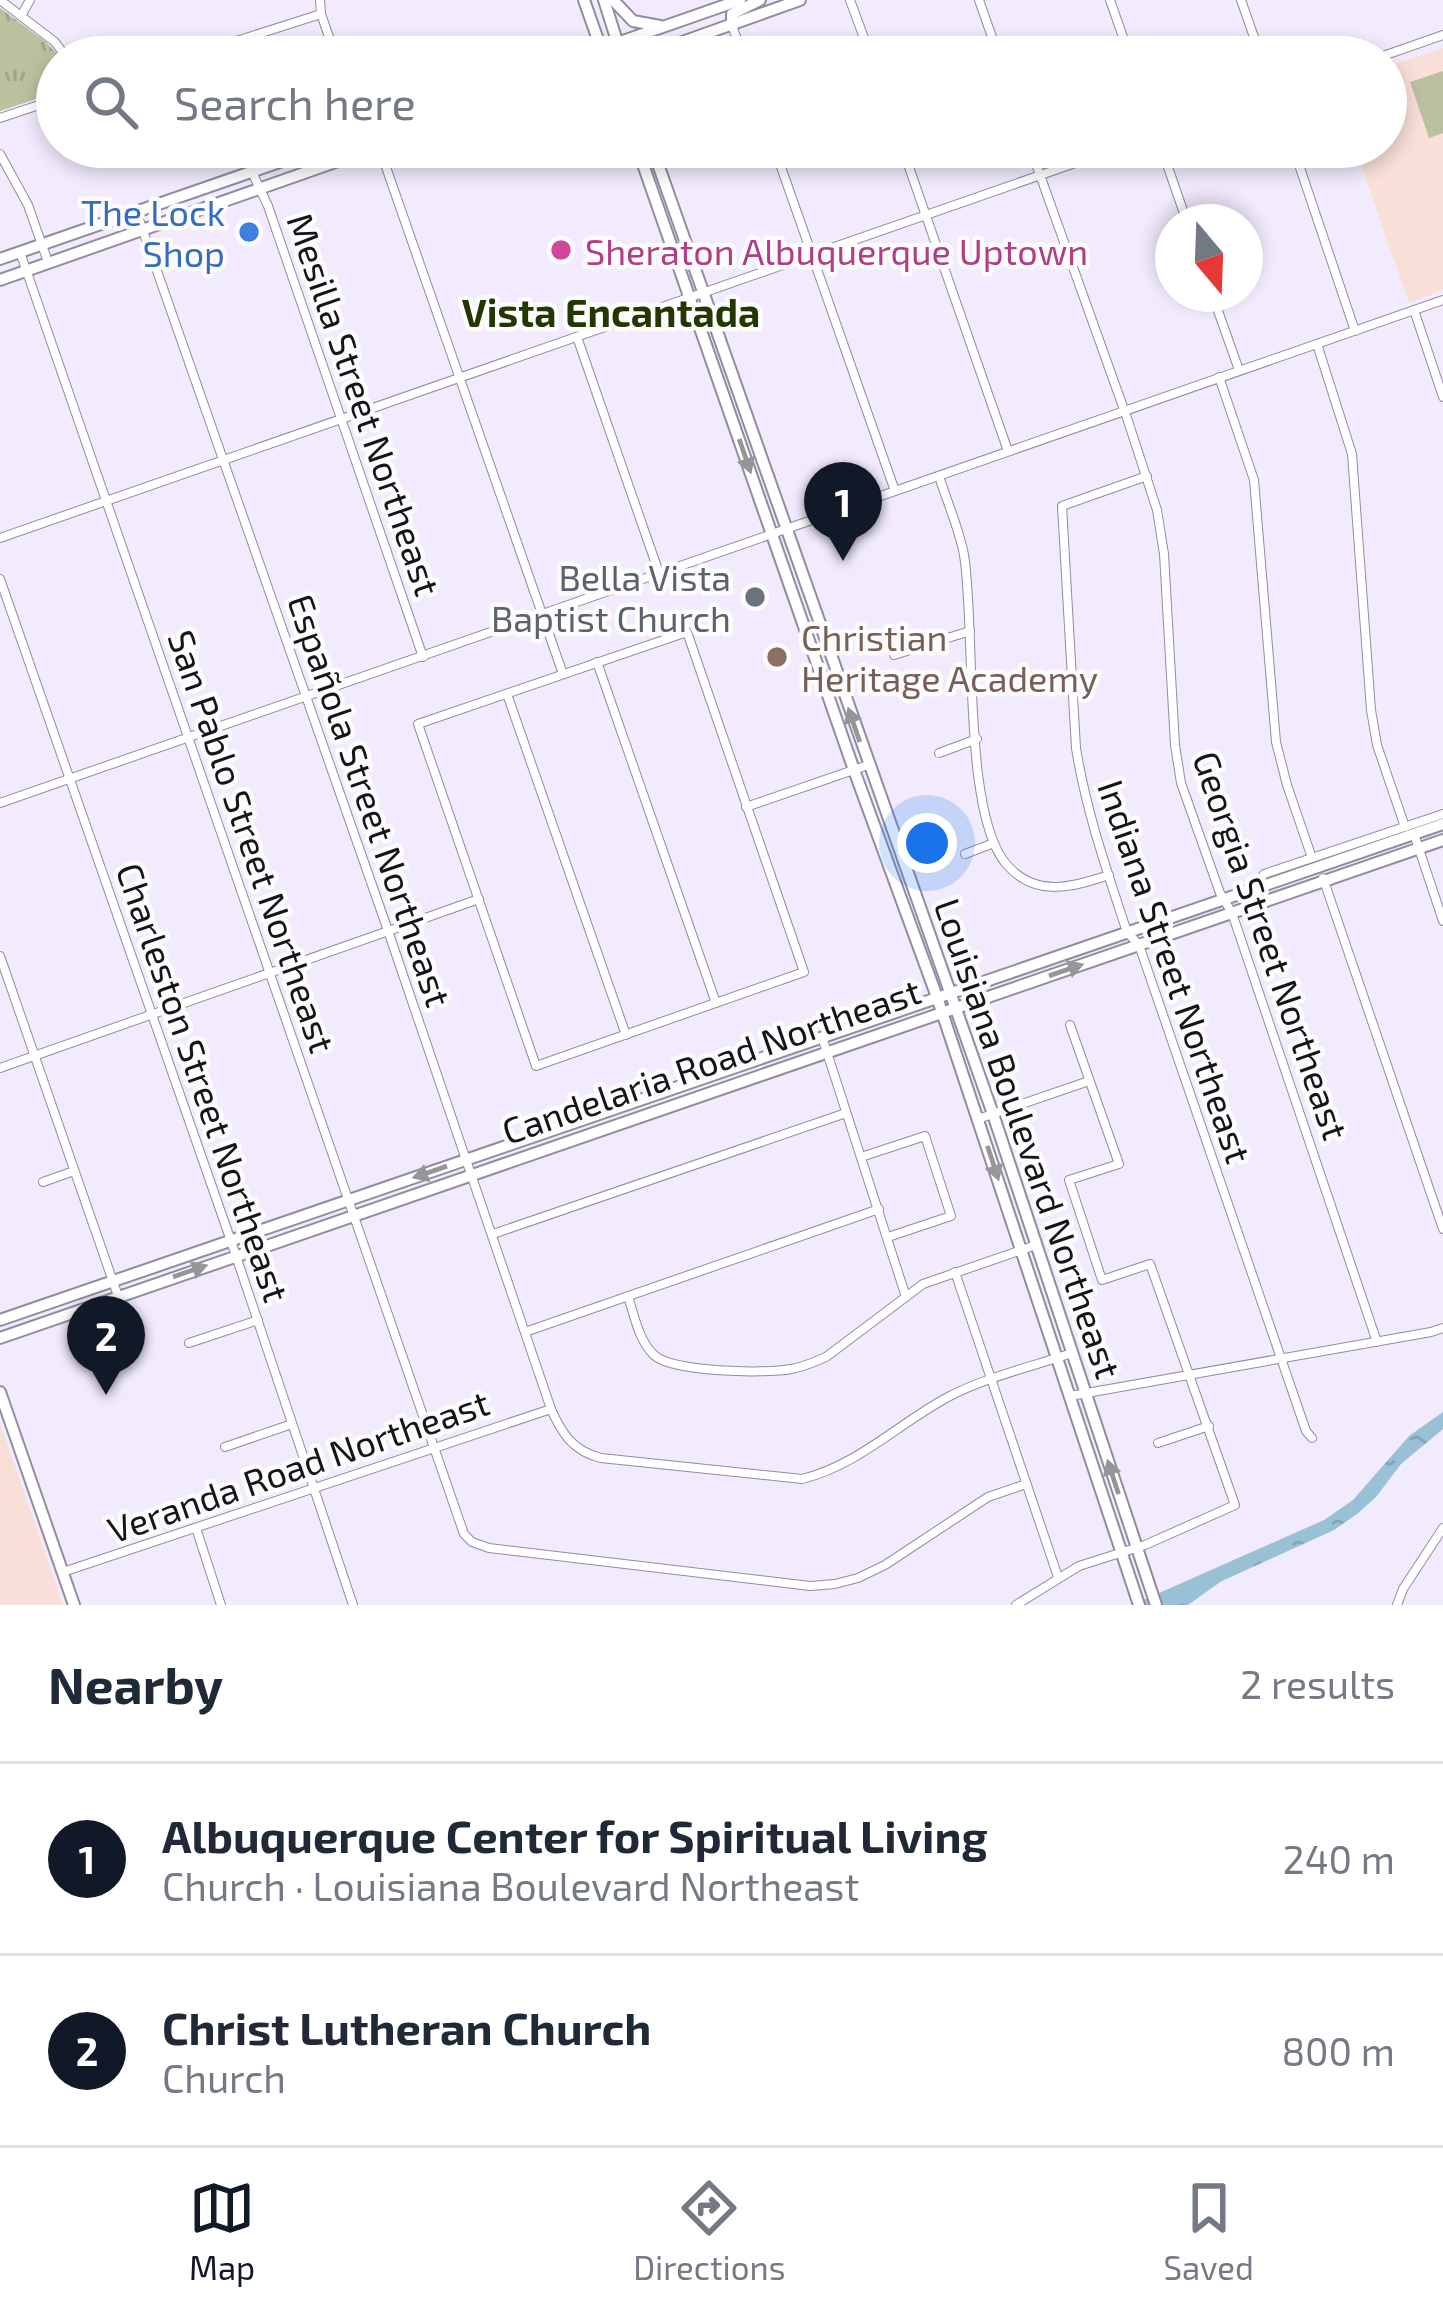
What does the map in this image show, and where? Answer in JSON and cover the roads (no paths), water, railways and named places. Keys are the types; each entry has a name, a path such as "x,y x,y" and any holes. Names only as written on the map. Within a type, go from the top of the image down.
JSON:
{"main road":[{"path":"584,0 596,36"},
{"path":"608,0 633,21 664,27"},
{"path":"608,0 616,36"},
{"path":"638,36 740,0"},
{"path":"732,25 732,14 760,0"},
{"path":"700,36 800,0"},
{"path":"0,259 261,168"},
{"path":"0,280 318,168"},
{"name":"Louisiana Boulevard Northeast","path":"645,168 786,529 868,765 1137,1600"},
{"name":"Louisiana Boulevard Northeast","path":"658,168 772,534 854,770 944,995"},
{"name":"Candelaria Road Northeast","path":"0,1320 1254,889 1315,862 1443,824"},
{"name":"Candelaria Road Northeast","path":"0,1338 1443,840"},
{"name":"Louisiana Boulevard Northeast","path":"949,1010 993,1114 1156,1605"},
{"path":"0,1392 74,1605"}],"street":[{"path":"1,0 47,36"},
{"path":"21,16 30,0"},
{"path":"320,0 329,36"},
{"path":"850,0 863,36"},
{"path":"979,0 992,36"},
{"path":"1110,0 1123,36"},
{"path":"1241,0 1254,36"},
{"path":"252,36 321,14"},
{"path":"732,25 736,36"},
{"path":"1407,48 1443,35"},
{"path":"0,118 36,106"},
{"path":"0,154 28,205 48,262"},
{"path":"386,168 563,674"},
{"path":"781,168 895,491"},
{"path":"909,168 1008,451"},
{"name":"Georgia Street Northeast","path":"1037,168 1156,510 1181,783 1232,913 1377,1342"},
{"path":"0,538 1062,168"},
{"path":"1168,168 1181,204"},
{"path":"1299,168 1355,331"},
{"name":"Mesilla Street Northeast","path":"252,171 423,657"},
{"name":"Española Street Northeast","path":"136,211 551,1408 572,1444 585,1454 802,1479 848,1463 944,1399 1072,1353"},
{"name":"San Pablo Street Northeast","path":"20,252 464,1534 489,1548 810,1586 835,1584 885,1565 988,1497 1026,1484"},
{"path":"0,803 1443,300"},
{"path":"1414,310 1443,397"},
{"path":"1218,312 1239,370"},
{"path":"578,337 659,573"},
{"path":"1317,344 1352,454 1370,710 1377,745 1443,921"},
{"path":"1219,377 1254,480 1276,742 1287,785 1325,881 1443,1229"},
{"path":"939,476 964,556 981,795 994,843 1009,868 1042,886 1070,888 1109,875"},
{"name":"Indiana Street Northeast","path":"1147,476 1062,506 1076,748 1087,804 1127,932 1139,945 1280,1358 1312,1438"},
{"name":"Charleston Street Northeast","path":"0,579 353,1605"},
{"path":"895,655 970,631"},
{"path":"687,632 804,972 536,1066 418,724 597,662 687,632"},
{"path":"597,662 716,1003"},
{"path":"507,694 626,1035"},
{"path":"939,753 976,739"},
{"path":"746,807 868,765"},
{"path":"1410,831 1443,814"},
{"path":"965,854 994,843"},
{"path":"0,1068 479,899"},
{"path":"0,956 118,1296"},
{"path":"1016,1605 1095,1558 1235,1505 1150,1264 1102,1280 1069,1180 1119,1163 1070,1025"},
{"path":"822,1037 906,1297"},
{"path":"979,1119 1089,1082"},
{"path":"493,1234 846,1112"},
{"path":"861,1157 925,1136 951,1216 888,1237"},
{"path":"43,1182 74,1171"},
{"path":"525,1332 878,1210"},
{"path":"628,1296 644,1343 664,1363 777,1371 826,1357 923,1284 1036,1245"},
{"path":"955,1272 1058,1578"},
{"path":"188,1343 257,1320"},
{"path":"1070,1396 1443,1328"},
{"name":"Veranda Road Northeast","path":"63,1572 551,1408"},
{"path":"225,1447 292,1424"},
{"path":"1158,1442 1209,1426"},
{"path":"196,1528 221,1605"},
{"path":"1397,1605 1402,1589 1441,1534"}],"water":[{"path":"1443,1412 1443,1429 1401,1464 1376,1497 1334,1530 1220,1582 1188,1605 1132,1605 1324,1520 1353,1500 1409,1436"}],"place":[{"name":"The Lock Shop","path":"249,232"},
{"name":"Sheraton Albuquerque Uptown","path":"561,250"},
{"name":"Albuquerque Center for Spiritual Living","path":"843,561"},
{"name":"Bella Vista Baptist Church","path":"755,597"},
{"name":"Christian Heritage Academy","path":"777,657"},
{"name":"Christ Lutheran Church","path":"106,1395"}],"district":[{"name":"Vista Encantada","path":"611,311"}]}
